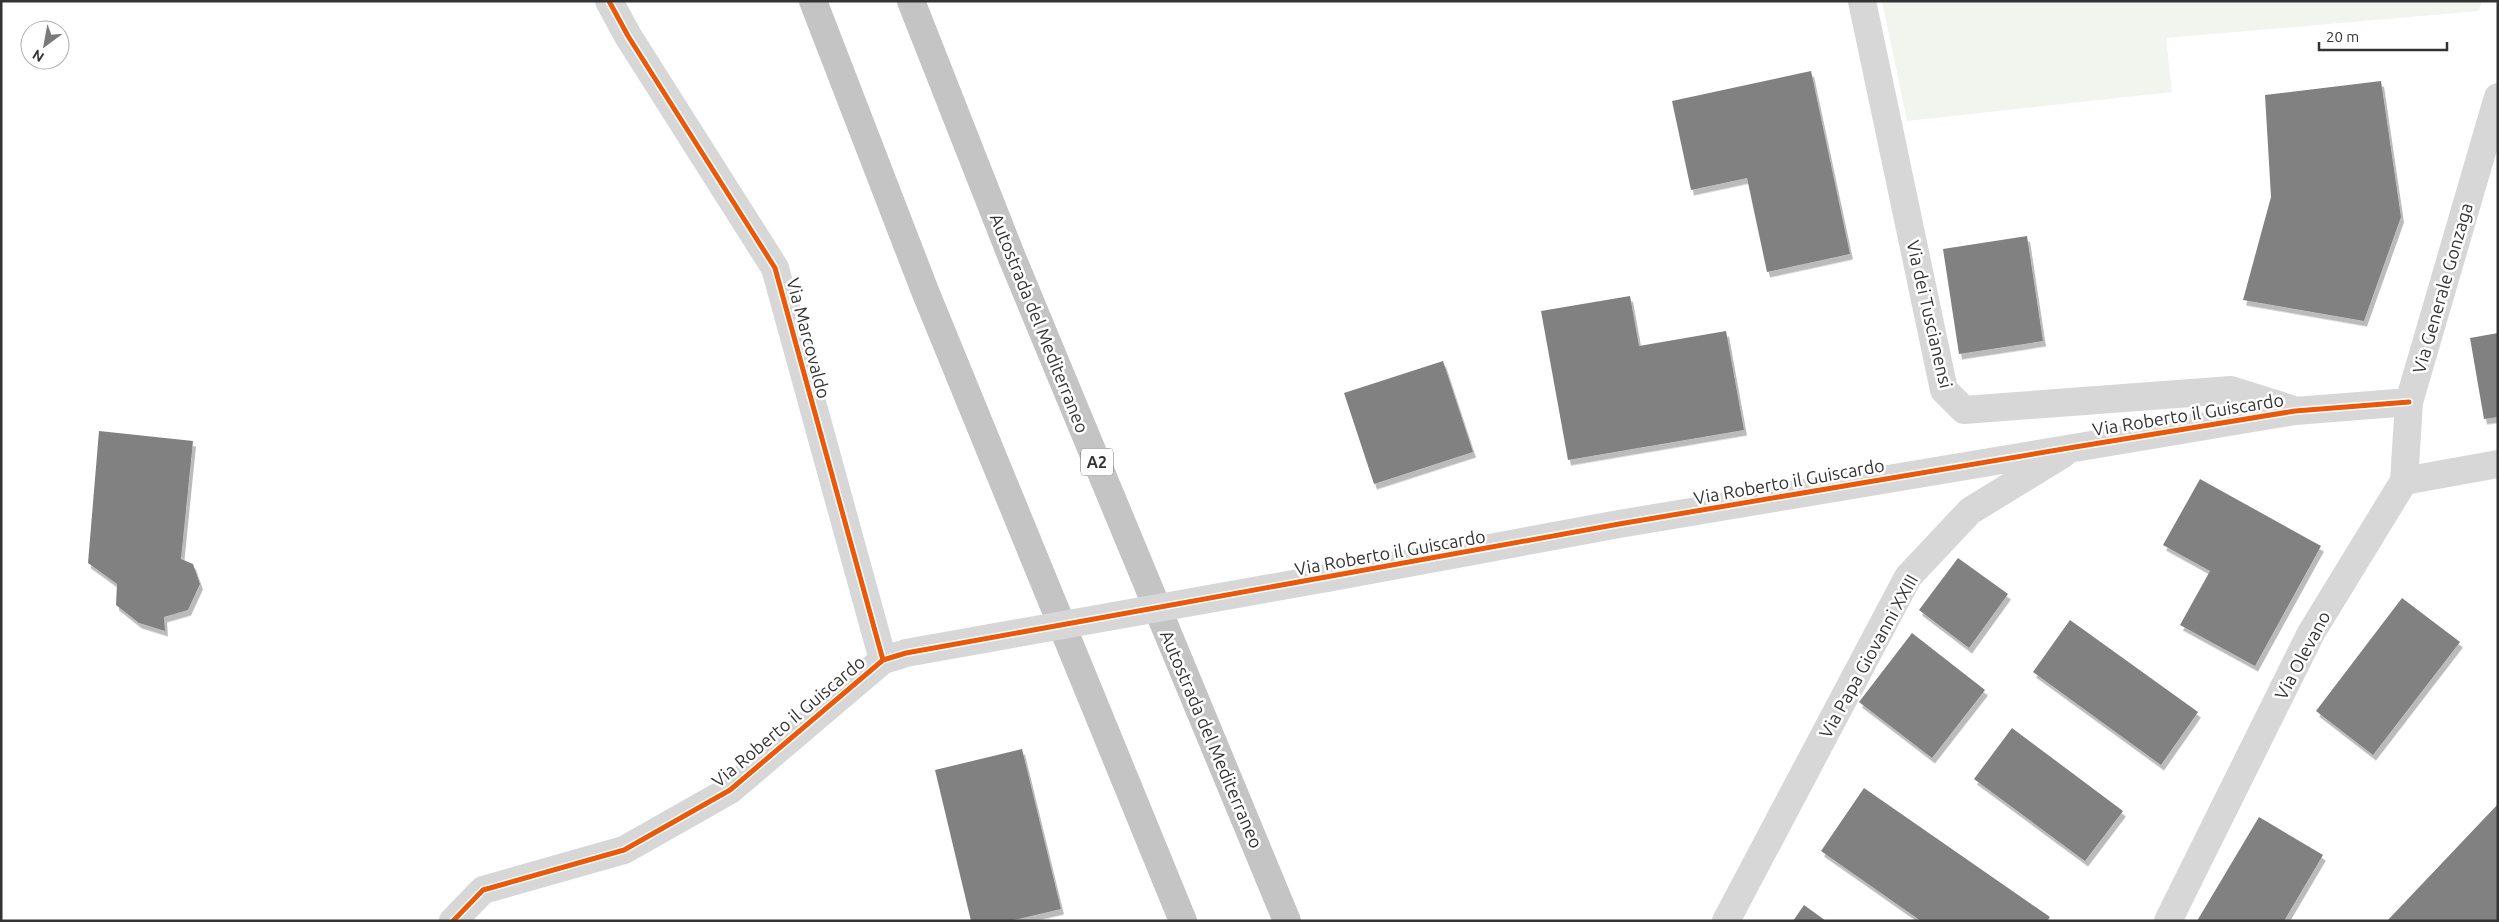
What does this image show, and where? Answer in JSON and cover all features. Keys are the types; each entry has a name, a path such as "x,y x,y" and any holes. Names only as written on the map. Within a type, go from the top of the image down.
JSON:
{"highway":[{"path":"813,1 925,291 1183,921"},
{"name":"Autostrada del Mediterraneo","path":"911,1 1011,255 1287,921"}],"street":[{"name":"Via Marcovaldo","path":"609,1 628,36 775,268 894,656"},
{"name":"Via dei Tuscianensi","path":"1862,1 1944,390 1964,410 2231,390 2295,411"},
{"name":"Via Generale Gonzaga","path":"2404,481 2409,402 2492,139 2498,97"},
{"name":"Via Roberto il Guiscardo","path":"453,921 483,890 624,850 730,790 894,656 1619,524 2074,447 2295,411 2409,402"},
{"name":"Via Papa Giovanni XXIII","path":"1726,921 1908,577 1970,511 2074,447"},
{"path":"2404,481 2498,464"},
{"name":"Via Olevano","path":"2168,921 2311,633 2404,481"}],"shaded area":[{"path":"1882,1 2482,1 2479,11 2166,38 2172,92 1907,121"}],"building":[{"path":"1811,71 1850,254 1767,272 1747,178 1691,190 1672,101"},
{"path":"2381,81 2401,217 2364,321 2243,300 2271,197 2265,95"},
{"path":"2027,236 2043,341 1959,354 1943,249"},
{"path":"1630,296 1639,346 1726,331 1744,430 1568,460 1541,311"},
{"path":"2498,333 2498,417 2484,419 2470,338"},
{"path":"1443,361 1473,452 1374,484 1344,393"},
{"path":"99,431 193,441 181,559 193,564 200,584 188,610 164,617 165,631 139,623 116,605 117,584 88,563"},
{"path":"2200,479 2321,546 2255,666 2180,625 2210,571 2163,545"},
{"path":"1958,558 2008,594 1969,648 1919,610"},
{"path":"2402,598 2460,642 2373,755 2316,711"},
{"path":"2070,620 2198,712 2161,765 2033,672"},
{"path":"1912,633 1985,690 1932,758 1859,702"},
{"path":"2012,728 2123,811 2085,861 1974,779"},
{"path":"1022,749 1061,909 1010,921 971,921 935,770"},
{"path":"1864,788 2050,917 2047,921 1921,921 1821,851"},
{"path":"2498,804 2498,921 2387,921"},
{"path":"2259,817 2323,855 2284,921 2197,921"},
{"path":"1804,905 1826,921 1793,921"}],"cycle path":[{"path":"609,1 628,36 775,268 883,660"},
{"path":"453,921 483,890 624,850 730,790 883,660 906,653 1619,524 2075,447 2295,411 2409,402"}]}
